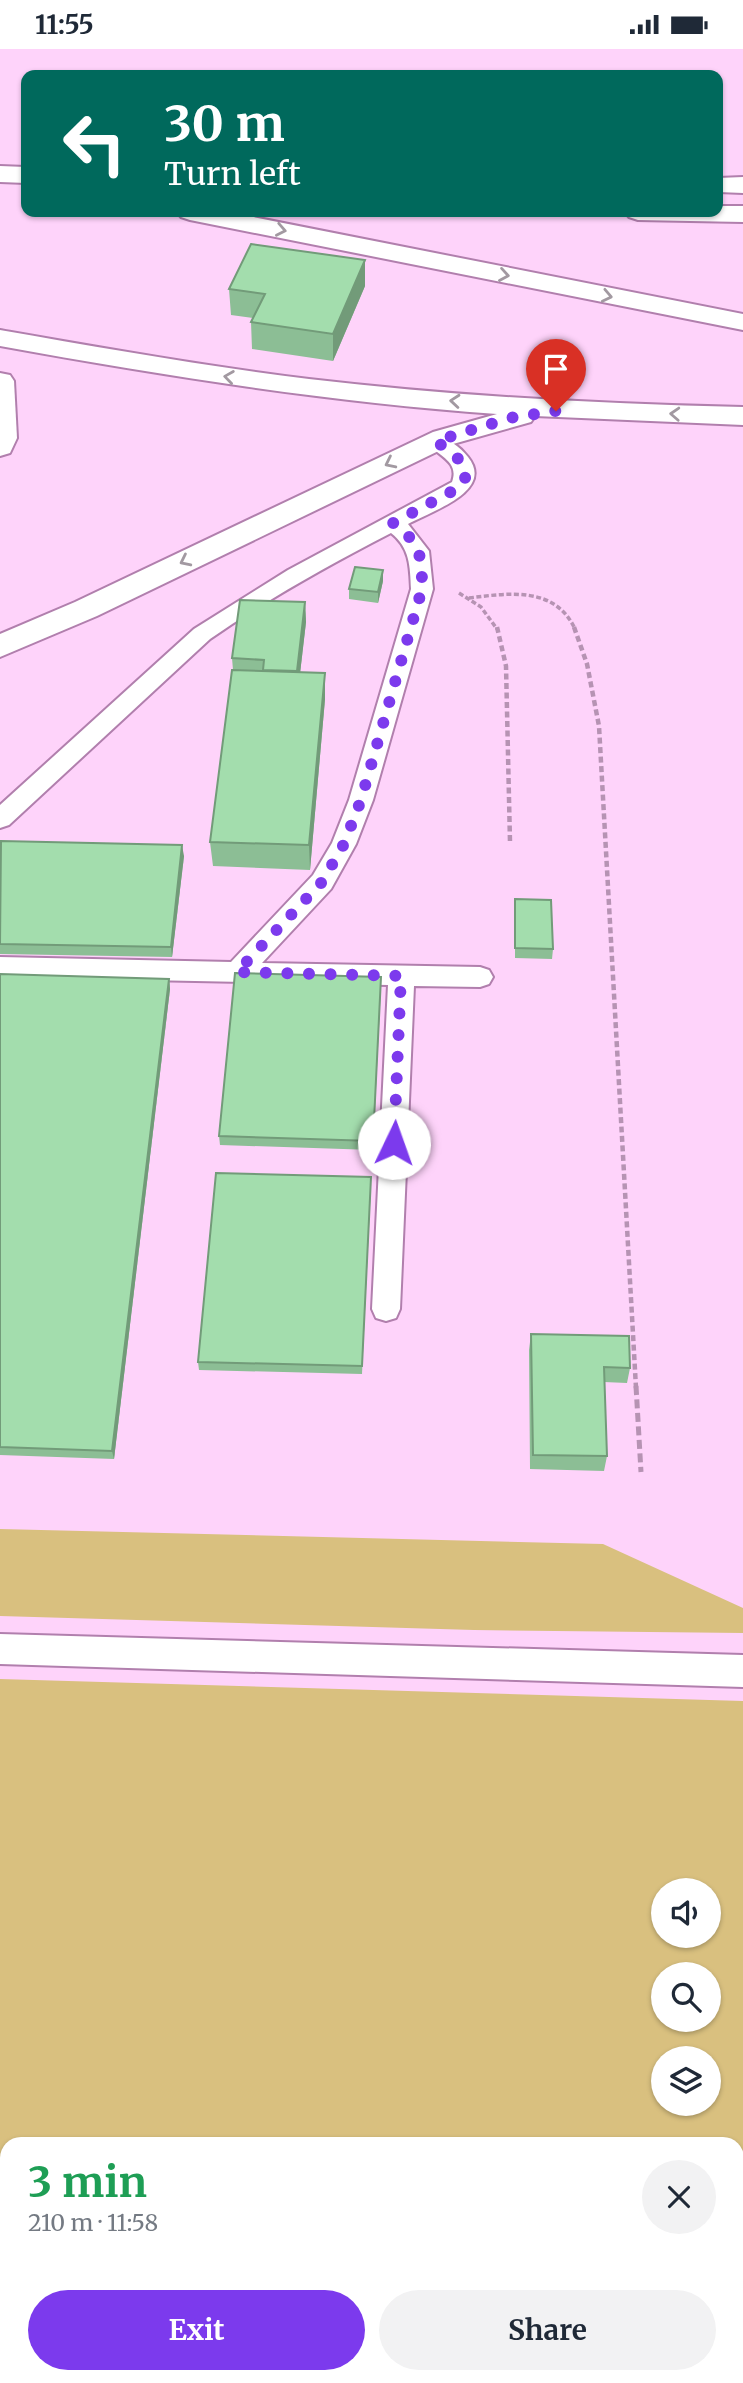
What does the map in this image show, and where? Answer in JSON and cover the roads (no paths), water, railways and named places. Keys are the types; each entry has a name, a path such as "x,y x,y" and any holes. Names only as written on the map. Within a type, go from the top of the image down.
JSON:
{"street":[{"path":"0,174 21,174"},
{"path":"723,185 743,185"},
{"path":"0,198 21,198"},
{"path":"723,214 743,214"},
{"path":"215,217 743,322"},
{"path":"0,338 176,369 367,393 572,409 743,416"},
{"path":"0,360 176,369"},
{"path":"0,381 3,438 0,447"},
{"path":"0,646 86,609 436,441 510,418 572,409"}],"lane":[{"path":"0,818 202,633 237,610 460,487 466,480 462,463 436,441"},
{"path":"237,972 322,882 344,844 361,800 422,584 422,563 416,542 393,523"},
{"path":"0,967 480,977"},
{"path":"386,1309 401,976"},
{"path":"0,1649 743,1671"}]}
